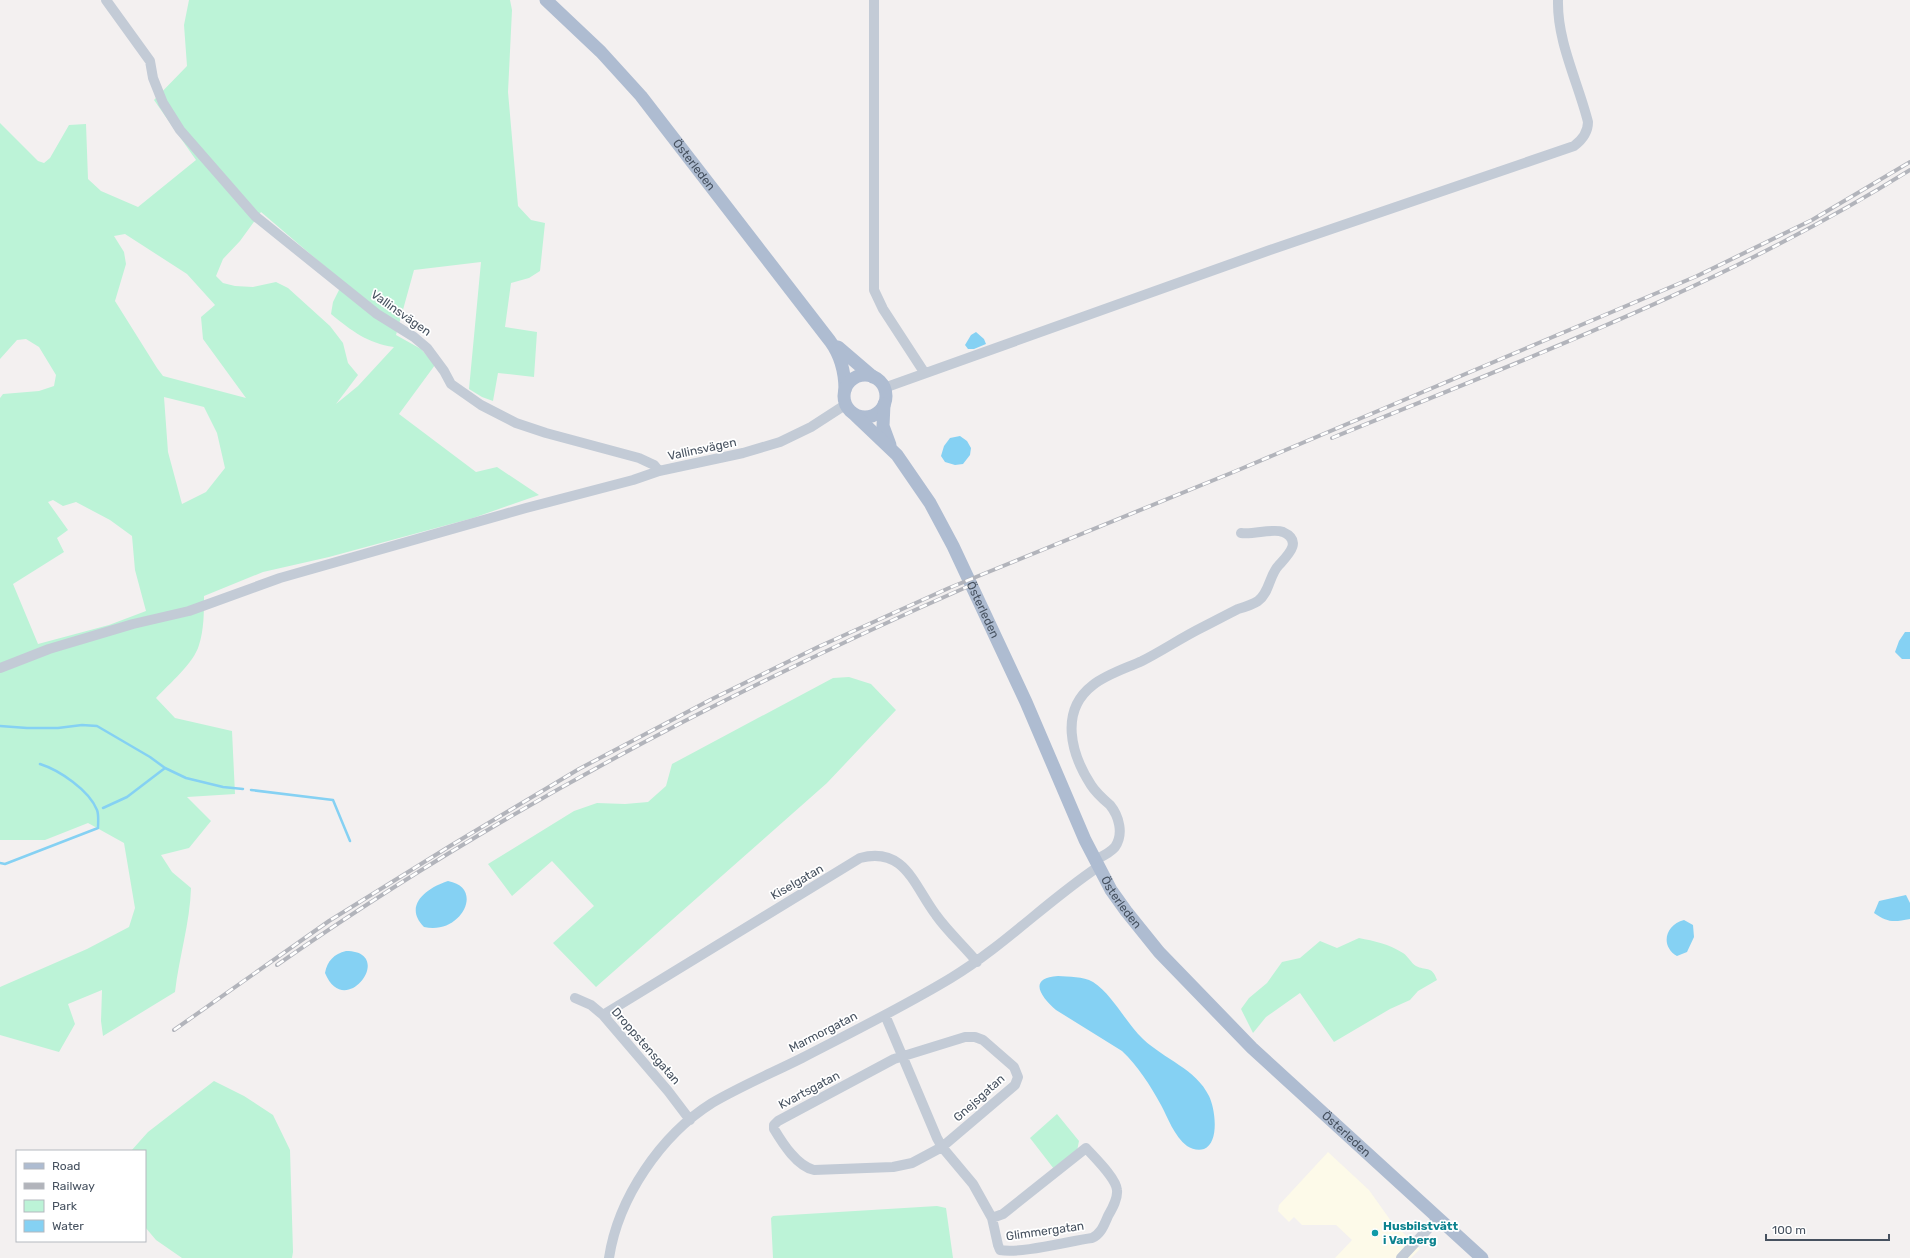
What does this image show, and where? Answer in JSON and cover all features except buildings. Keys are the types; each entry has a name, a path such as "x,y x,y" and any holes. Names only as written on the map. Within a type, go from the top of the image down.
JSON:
{"main road":[{"name":"Österleden","path":"546,0 600,52 641,96 840,355 845,374 844,390 846,405 892,450 930,503 953,546 1054,766 1075,817 1097,864 1126,911 1159,952 1252,1048 1482,1258"},
{"name":"Österleden","path":"830,341 875,378 884,388 886,395 882,418 884,430 892,450"},
{"path":"844,390 850,381 860,376 870,376 875,378"},
{"path":"856,416 871,416 879,412 884,404"}],"street":[{"name":"Vallinsvägen","path":"106,0 150,61 153,78 163,103 180,130 255,216 377,314 414,337 427,348 444,371 451,384 481,405 516,423 560,437 639,458 654,465 659,471 743,453 780,442 811,427 846,405"},
{"path":"874,0 874,290 882,309 924,372"},
{"path":"884,388 924,372 1263,252 1574,146 1581,141 1585,135 1588,128 1588,122 1559,23 1558,0"},
{"path":"0,668 49,649 133,624 189,611 280,578 526,508 633,480 659,471"},
{"name":"Marmorgatan","path":"609,1258 613,1234 639,1180 657,1153 690,1120 711,1104 732,1092 910,1002 977,962 1097,864 1114,848 1118,841 1120,830 1118,819 1114,811 1091,786 1074,749 1070,729 1075,708 1085,692 1094,684 1143,661 1200,629 1250,604 1265,594 1277,566 1290,553 1293,547 1292,543 1288,535 1279,531 1254,534 1241,533"},
{"name":"Kiselgatan","path":"603,1015 860,858 871,855 891,858 902,865 937,916 977,962"},
{"name":"Droppstensgatan","path":"575,998 591,1005 603,1015 668,1091 690,1120"},
{"name":"Glimmergatan","path":"885,1015 942,1147 973,1184 992,1218 1000,1250 1017,1250 1097,1236 1104,1226 1118,1191 1111,1178 1086,1148 1003,1214 992,1218"},
{"name":"Gnejsgatan","path":"902,1056 965,1037 975,1037 983,1040 994,1048 1014,1066 1017,1073 1015,1085 942,1147"},
{"name":"Kvartsgatan","path":"902,1056 778,1121 774,1125 774,1129 798,1160 805,1167 814,1170 904,1166 920,1160 942,1147"},
{"path":"1401,1258 1438,1218"}],"shaded area":[{"path":"1328,1152 1369,1190 1391,1221 1420,1249 1411,1258 1335,1258 1352,1240 1336,1225 1302,1225 1294,1217 1289,1222 1278,1211 1279,1205"}],"green space":[{"path":"189,0 510,0 512,10 508,92 518,206 531,220 545,223 540,271 529,278 511,283 505,327 537,332 534,377 498,373 493,401 482,397 469,389 481,262 414,270 396,335 421,349 435,365 399,414 476,472 497,467 539,495 473,518 329,557 263,572 204,596 203,627 201,639 196,652 187,666 156,698 175,718 232,731 235,794 187,797 211,821 189,848 161,855 172,872 191,888 187,927 175,992 103,1036 101,1021 102,990 68,1004 75,1024 59,1052 0,1035 0,987 87,949 129,927 135,908 124,843 88,823 45,840 0,840 0,398 3,394 39,391 54,386 56,375 39,347 26,339 17,340 0,359 0,123 38,161 44,163 50,158 69,125 86,124 88,179 101,191 138,207 196,160 154,100 187,66 184,25","holes":["261,212 343,282 333,302 331,314 360,335 376,343 394,347 358,386 336,404 358,375 348,363 343,343 330,326 288,288 276,282 253,287 235,286 223,283 216,276 223,259 240,241","125,234 187,274 215,305 201,317 203,339 246,398 163,376 115,301 126,264 124,252 114,236","164,397 204,407 217,433 225,468 206,492 182,504 168,452","53,500 63,506 76,502 110,520 132,536 135,570 146,611 109,625 38,644 13,584 64,552 57,538 68,530 48,502"]},
{"path":"849,677 871,684 896,710 827,783 596,987 553,943 594,906 552,861 512,896 488,864 574,811 597,803 625,804 648,802 666,786 672,764 833,678"},
{"path":"1359,938 1381,943 1398,950 1405,954 1416,966 1431,970 1437,980 1418,991 1410,1000 1390,1009 1334,1042 1300,993 1266,1017 1253,1033 1241,1009 1249,998 1267,983 1282,962 1300,958 1320,941 1337,948"},
{"path":"214,1081 244,1096 273,1115 290,1150 292,1258 182,1258 156,1240 146,1228 146,1150 132,1150 148,1132"},
{"path":"1057,1114 1079,1141 1077,1151 1054,1169 1030,1138"},
{"path":"937,1206 946,1208 953,1258 773,1258 771,1218 773,1216"}],"water":[{"path":"976,332 984,339 986,344 974,349 968,349 965,345 971,335"},
{"path":"960,436 967,441 971,448 970,455 963,464 955,465 945,462 941,456 944,446 950,438"},
{"path":"1905,632 1910,632 1910,659 1902,659 1895,652 1899,641"},
{"path":"448,881 459,885 465,892 467,901 464,910 448,925 437,928 424,927 418,919 416,912 420,899 432,888"},
{"path":"1906,895 1910,903 1910,919 1891,921 1883,919 1874,913 1879,901"},
{"path":"1684,920 1693,925 1694,937 1687,952 1677,956 1668,947 1667,936 1672,926"},
{"path":"346,951 361,954 367,961 367,971 362,980 354,988 344,990 334,986 325,973 329,962 338,954"},
{"path":"1058,976 1080,978 1093,982 1107,994 1143,1039 1188,1071 1196,1079 1209,1096 1213,1108 1215,1124 1212,1139 1209,1145 1200,1150 1193,1149 1182,1142 1148,1083 1128,1057 1122,1051 1056,1010 1051,1005 1042,994 1040,984 1042,980"}],"waterway":[{"path":"0,726 27,728 58,728 82,725 97,726 150,757 165,768 186,778 223,787 243,789"},
{"path":"0,863 5,864 98,828 97,810 87,795 64,776 40,764"},
{"path":"103,808 127,797 165,768"},
{"path":"251,790 333,800 350,841"}],"railway":[{"path":"174,1030 329,921 450,846 579,769 710,700 818,647 949,588 1236,471 1697,276 1812,220 1910,162"},
{"path":"1332,438 1553,348 1699,283 1771,248 1841,211 1910,170"},
{"path":"277,965 442,857 527,807 614,759 790,668 969,586"}],"place":[{"name":"Husbilstvätt i Varberg","path":"1375,1233"}]}
